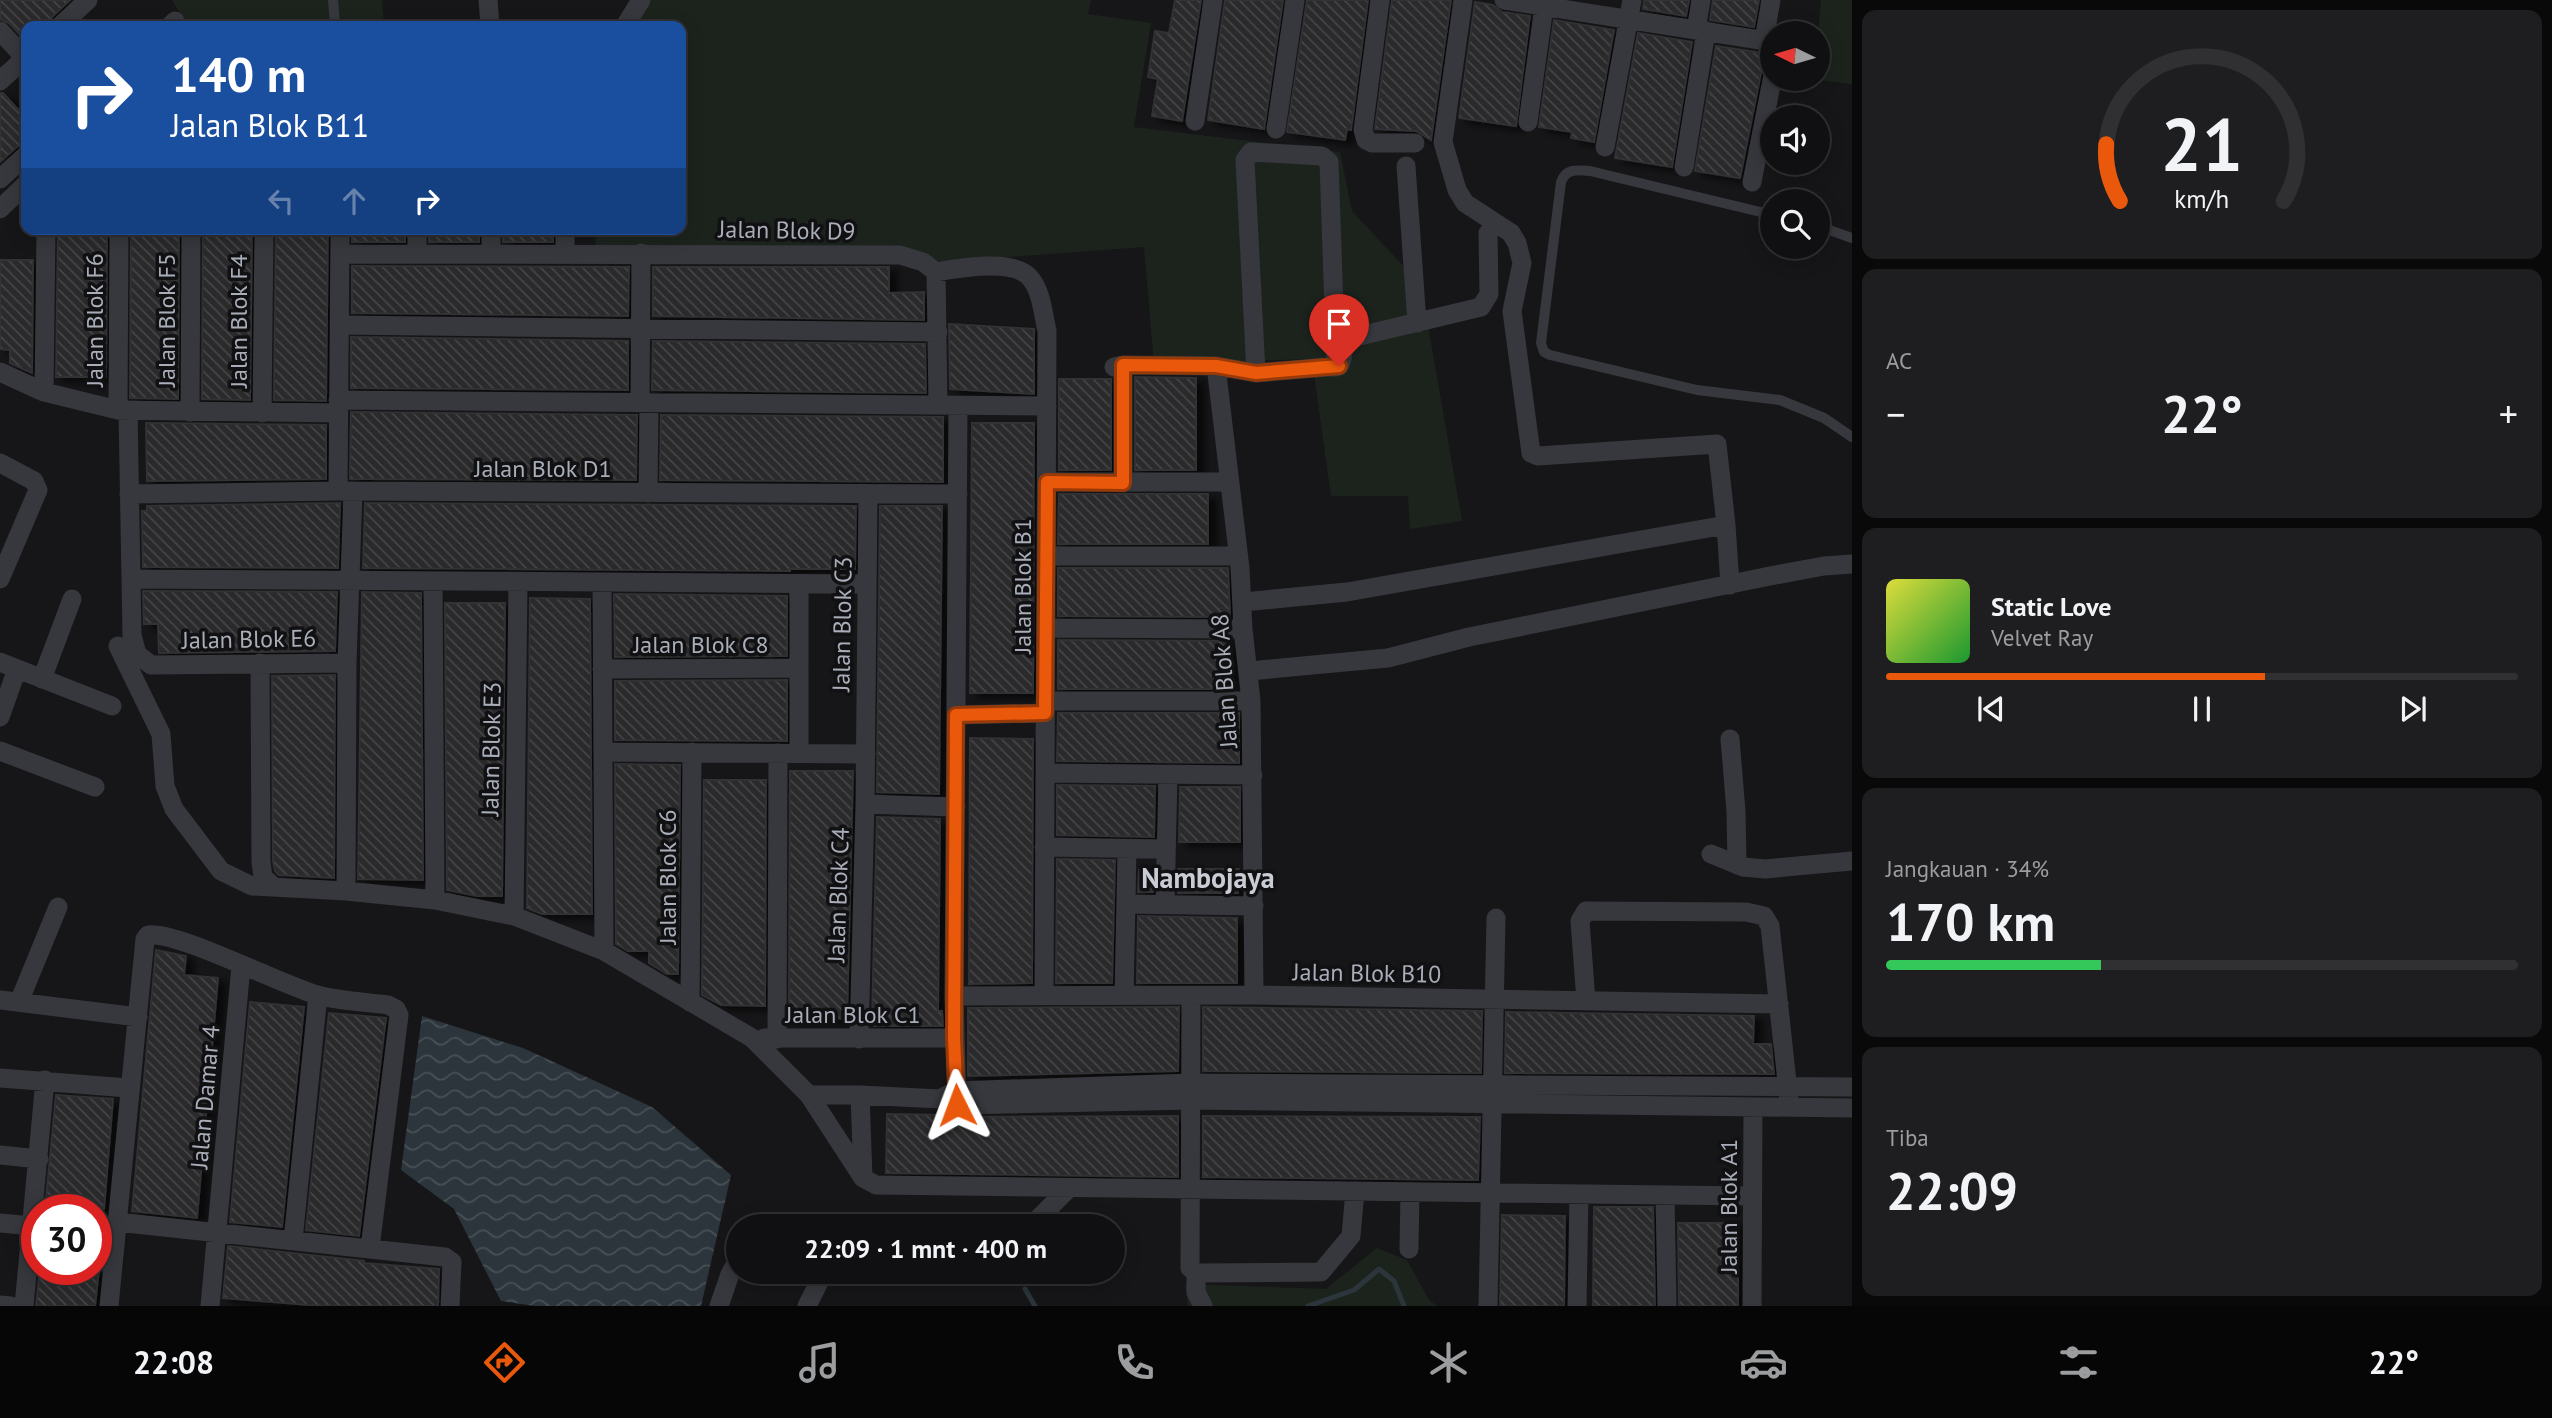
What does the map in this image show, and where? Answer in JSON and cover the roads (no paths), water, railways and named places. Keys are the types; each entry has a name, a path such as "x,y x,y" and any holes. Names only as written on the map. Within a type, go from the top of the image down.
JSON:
{"street":[{"path":"488,0 490,21"},
{"path":"628,21 641,0"},
{"path":"1195,121 1213,0"},
{"path":"1276,129 1295,0"},
{"path":"1380,0 1363,130 1366,140 1372,143 1415,143"},
{"path":"1463,0 1443,142 1457,190 1465,203 1511,233 1517,243 1522,263 1511,311 1531,453 1538,456 1717,444 1730,584"},
{"path":"1504,0 1630,10 1701,30 1760,40"},
{"path":"1684,167 1701,30 1701,0"},
{"path":"1769,21 1771,0"},
{"path":"64,21 81,2"},
{"path":"1528,122 1554,5"},
{"path":"1605,147 1630,10"},
{"path":"0,31 21,53"},
{"path":"0,81 21,62"},
{"path":"1752,182 1770,91"},
{"path":"1256,373 1245,160 1251,152 1322,156 1329,162 1336,367"},
{"path":"0,179 21,160"},
{"path":"1406,166 1417,323"},
{"path":"0,209 21,189"},
{"path":"1123,483 1119,366 1216,366 1256,373 1336,367 1342,361 1347,339 1481,307 1489,294 1488,233"},
{"path":"44,392 46,235"},
{"name":"Jalan Blok F6","path":"119,235 123,410 134,647 143,660 151,665"},
{"name":"Jalan Blok F5","path":"190,412 191,235"},
{"name":"Jalan Blok F4","path":"262,413 264,235"},
{"path":"340,235 338,406 349,579 346,891"},
{"path":"417,235 417,253"},
{"path":"491,235 491,253"},
{"path":"565,235 565,253"},
{"path":"640,253 640,328 648,493"},
{"name":"Jalan Blok D9","path":"340,254 900,255 923,262 936,272"},
{"name":"Jalan Blok B1","path":"936,272 990,267 1016,268 1030,277 1038,293 1046,331 1044,995"},
{"path":"936,272 938,405"},
{"path":"339,325 938,332"},
{"name":"Jalan Blok A8","path":"1216,366 1243,602 1243,629 1251,701 1254,775 1254,995"},
{"path":"0,372 44,392 123,410 262,413 338,406 645,403 1047,406"},
{"path":"951,1098 954,1038 958,406"},
{"path":"0,463 34,481 38,490 0,579"},
{"path":"1047,482 1228,482"},
{"name":"Jalan Blok D1","path":"129,494 345,491 958,494"},
{"name":"Jalan Blok C3","path":"866,754 868,494"},
{"path":"1243,602 1347,592 1726,525"},
{"path":"1046,556 1237,556"},
{"path":"1249,671 1388,658 1469,637 1730,584 1824,566 1852,564"},
{"path":"131,579 867,584"},
{"path":"433,582 435,900"},
{"name":"Jalan Blok E3","path":"514,916 518,582"},
{"path":"602,583 604,951"},
{"path":"799,584 799,753"},
{"path":"42,679 72,599"},
{"path":"1046,628 1243,629"},
{"path":"118,646 161,733 165,786 174,809 221,871 252,886 346,891 435,900 514,916 604,951 752,1038 809,1095 863,1178 880,1186 1752,1196"},
{"path":"260,663 261,862 263,877 274,887"},
{"name":"Jalan Blok E6","path":"151,665 347,663"},
{"path":"0,717 9,666 112,706"},
{"name":"Jalan Blok C8","path":"602,669 799,668"},
{"path":"956,715 1045,707 1251,701"},
{"path":"1730,739 1737,865"},
{"path":"0,751 95,787"},
{"path":"603,752 866,754"},
{"name":"Jalan Blok C6","path":"690,1002 692,752"},
{"path":"777,1038 778,753"},
{"name":"Jalan Blok C4","path":"859,1039 866,754"},
{"path":"1045,773 1254,775"},
{"path":"1165,905 1168,774"},
{"path":"865,804 956,807"},
{"path":"1044,847 1166,849"},
{"path":"1124,995 1127,849"},
{"path":"1711,854 1737,865 1765,869 1852,862"},
{"path":"1126,904 1254,906"},
{"path":"58,907 9,1001 138,1017"},
{"path":"1586,1001 1580,921 1586,911 1746,912 1764,916 1770,926 1789,1087 1788,1107"},
{"path":"1488,1306 1496,918"},
{"path":"115,1305 117,1222 128,1088 145,939 148,935 179,940 318,995 388,1005 396,1009 400,1015 370,1248"},
{"name":"Jalan Damar 4","path":"210,1306 241,966"},
{"path":"293,1240 318,995"},
{"path":"1191,995 1190,1268 1196,1273 1321,1272 1350,1238 1355,1191"},
{"name":"Jalan Blok B10","path":"954,996 1254,995 1779,1004"},
{"name":"Jalan Blok C1","path":"752,1038 954,1038"},
{"path":"0,1079 45,1080 128,1088"},
{"path":"35,1194 45,1080"},
{"path":"1494,1096 1852,1087"},
{"path":"809,1095 951,1098 1191,1091 1494,1096 1753,1107 1852,1108"},
{"path":"860,1095 863,1178"},
{"name":"Jalan Blok A1","path":"1752,1306 1753,1107"},
{"path":"0,1155 39,1158"},
{"path":"1043,1214 1069,1188"},
{"path":"1409,1249 1410,1192"},
{"path":"1577,1306 1579,1194"},
{"path":"1665,1195 1667,1306"},
{"path":"117,1222 445,1257 450,1259 453,1273 450,1306"},
{"path":"0,1223 21,1225"},
{"path":"1196,1273 1196,1293 1203,1306"},
{"path":"719,1306 727,1284"},
{"path":"807,1306 818,1284"},
{"path":"24,1306 26,1285"},
{"path":"0,1305 11,1306"}],"lane":[{"path":"333,0 335,21"},
{"path":"1760,212 1590,171 1569,172 1560,182 1541,343 1544,352 1684,387 1780,400 1824,418 1852,437"},
{"path":"1830,230 1852,238"}],"water":[{"path":"422,1016 523,1048 652,1107 731,1175 701,1306 535,1306 501,1301 454,1209 401,1170"}],"waterway":[{"path":"1308,1306 1354,1290 1379,1269 1394,1281 1404,1306"},
{"path":"1025,1289 1035,1306"}],"district":[{"name":"Nambojaya","path":"1208,877"}]}
